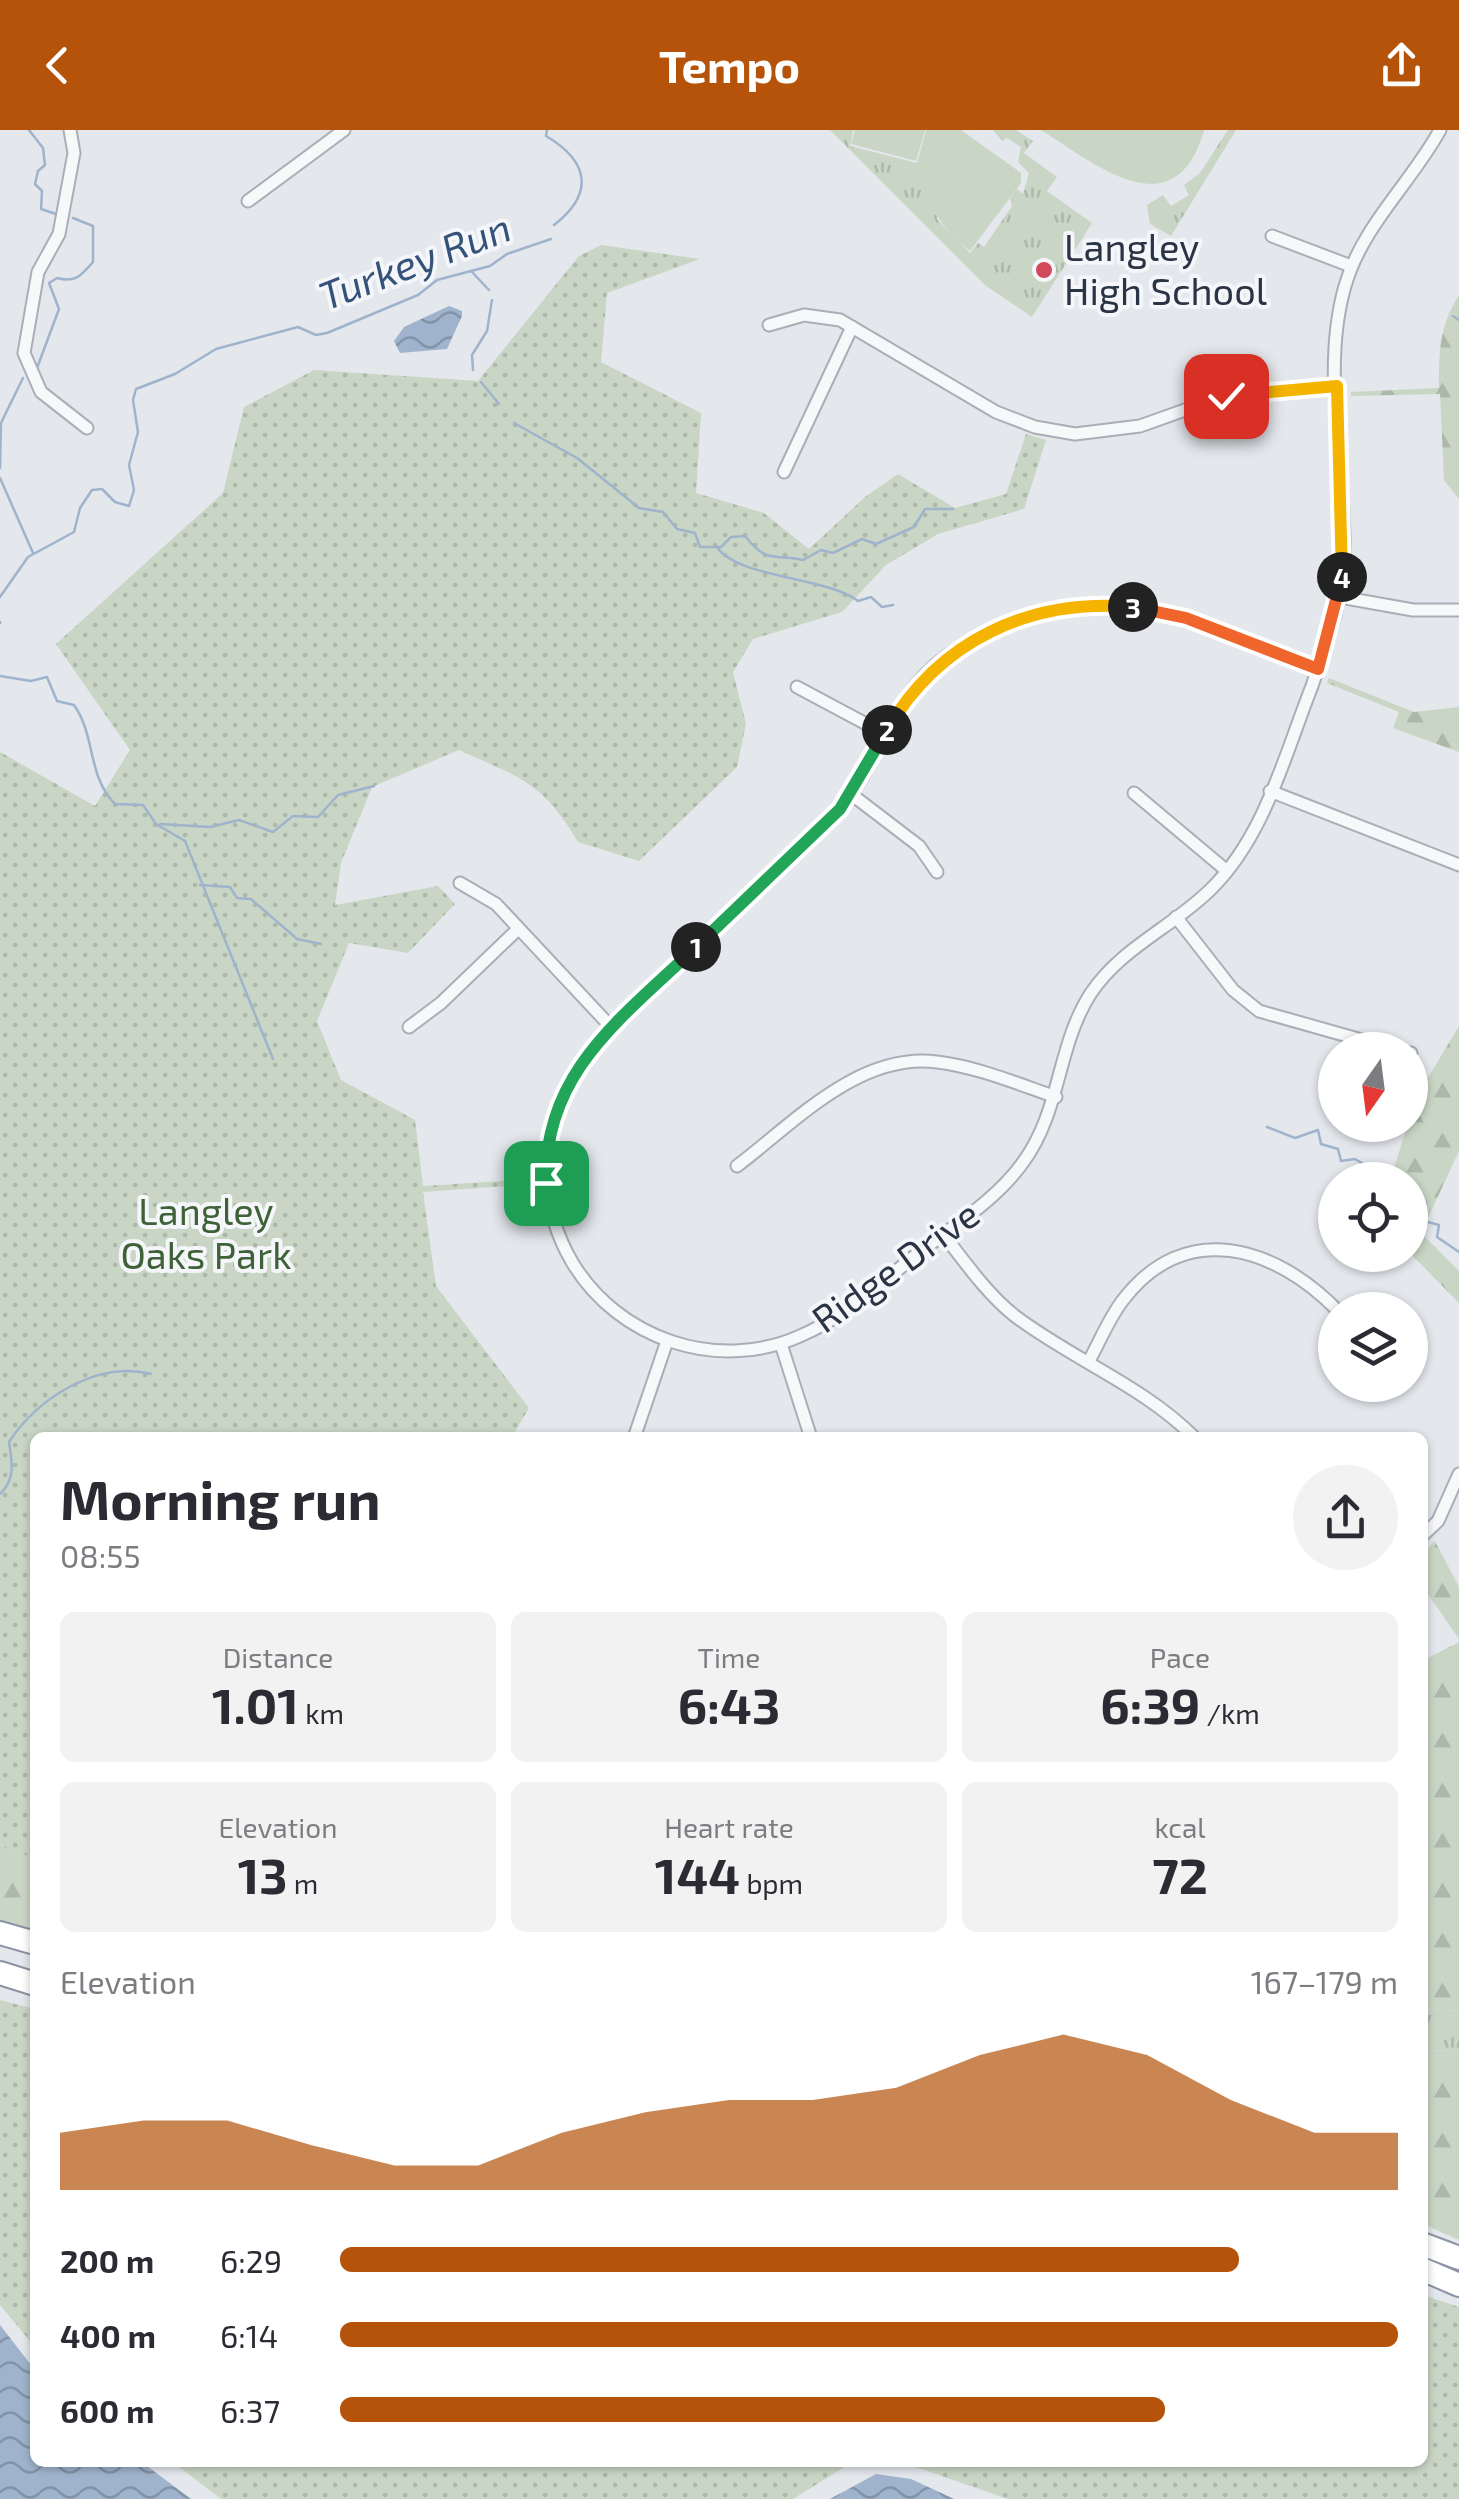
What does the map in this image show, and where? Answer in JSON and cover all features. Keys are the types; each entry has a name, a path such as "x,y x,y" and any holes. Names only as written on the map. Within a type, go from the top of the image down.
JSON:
{"highway":[{"path":"0,1933 30,1942"},
{"path":"0,1973 30,1982"},
{"path":"1428,2246 1459,2258"},
{"path":"1428,2272 1459,2284"}],"street":[{"path":"70,130 74,153 58,234 38,272 24,353 41,392 87,428"},
{"path":"248,202 344,130"},
{"name":"Ridge Drive","path":"1318,669 1164,612 1122,606 1078,608 1019,621 962,645 913,689 851,794 612,1028 579,1066 559,1102 546,1154 548,1197 560,1239 588,1285 624,1318 668,1341 723,1352 781,1344 829,1321 944,1234 1015,1174 1040,1136 1056,1097 1074,1026 1093,990 1125,956 1227,871 1249,840 1270,790 1318,669 1340,597 1344,531 1337,386 1340,309 1352,266 1368,234 1440,130"},
{"path":"1272,236 1352,266"},
{"path":"769,325 816,315 852,326 996,412 1054,432 1118,431 1226,396 1337,386"},
{"path":"784,472 852,326"},
{"path":"1340,597 1412,610 1459,610"},
{"path":"797,686 885,734"},
{"path":"1270,790 1459,865"},
{"path":"1134,792 1227,871"},
{"path":"851,794 919,846 938,872"},
{"path":"460,883 496,904 612,1028"},
{"path":"1176,917 1234,990 1259,1012 1332,1032"},
{"path":"409,1027 441,1004 518,929"},
{"path":"736,1166 844,1084 900,1064 940,1062 1056,1097"},
{"path":"944,1234 1008,1310 1151,1400 1188,1432"},
{"path":"1089,1361 1113,1315 1136,1286 1169,1262 1200,1252 1249,1253 1282,1264 1318,1294"},
{"path":"636,1432 668,1341"},
{"path":"781,1344 809,1432"},
{"path":"1428,1530 1438,1521 1459,1474"}],"green space":[{"path":"830,130 853,130 850,146 917,163 926,130 943,130 937,219 970,253 978,243 984,247 1012,206 1010,198 1017,189 1023,194 1029,173 1018,162 1021,147 1007,138 1002,141 993,130 1016,130 1033,141 1024,153 1057,177 1047,191 1092,223 1032,317 985,285"},
{"path":"855,130 925,130 916,161 851,144"},
{"path":"940,130 961,130 1021,173 1021,183 970,251 943,224 928,197 926,166"},
{"path":"1041,130 1204,131 1191,161 1174,178 1154,184 1109,172"},
{"path":"1228,130 1236,130 1171,236 1150,224 1147,205 1163,195 1171,206 1189,195 1184,185 1200,173"},
{"name":"Langley Oaks Park","path":"601,245 700,259 607,293 601,362 701,413 696,493 764,513 809,549 865,497 898,474 955,508 1006,494 1026,434 1046,440 1024,509 938,534 886,565 842,612 753,639 733,672 746,724 737,767 639,861 578,842 541,793 514,775 459,750 372,787 341,863 335,905 438,886 455,904 408,953 349,943 317,1021 341,1080 415,1120 423,1186 534,1179 535,1184 423,1192 436,1286 529,1408 515,1432 30,1432 30,1857 0,1844 0,752 95,806 130,750 56,644 223,493 244,407 314,370 478,381 579,256"},
{"path":"1459,295 1458,498 1444,480 1440,394 1351,396 1351,392 1439,388 1442,340 1447,318"},
{"path":"1329,678 1414,712 1459,707 1459,752 1393,728 1399,712 1327,683"},
{"path":"1459,1026 1459,1151 1428,1218 1428,1162 1396,1162 1402,1142 1428,1142 1428,1078"},
{"path":"1428,1240 1459,1271 1459,1303 1428,1271"},
{"path":"1435,1541 1459,1587 1459,1639 1428,1594 1428,1548"},
{"path":"1459,1642 1459,2011 1428,2009 1428,1658"},
{"path":"0,1844 30,1857 30,1934 0,1925"},
{"path":"0,2000 30,2008 30,2341 0,2305"},
{"path":"1428,2009 1459,2011 1459,2051 1428,2050"},
{"path":"1428,2050 1459,2051 1459,2240 1428,2226"},
{"path":"1428,2297 1459,2307 1459,2499 1008,2499 916,2467 1428,2467"},
{"path":"179,2467 845,2467 793,2499 221,2499"}],"water":[{"path":"449,306 462,311 462,316 447,349 400,353 394,341 404,327"},
{"path":"0,2325 30,2364 30,2467 148,2467 191,2499 0,2499"},
{"path":"876,2474 911,2479 954,2499 830,2499"}],"waterway":[{"path":"29,130 43,148 45,165 38,171 35,184 42,191 41,209 56,214"},
{"name":"Turkey Run","path":"547,130 546,136 561,146 578,167 581,179 576,202 554,225"},
{"path":"37,368 59,309 49,283 57,278 77,277 93,262 93,226 73,218"},
{"name":"Turkey Run","path":"0,597 28,557 74,532 80,508 92,490 102,489 115,502 129,506 134,490 129,465 138,432 133,400 136,389 175,374 216,349 298,327 316,335 327,333 418,295 437,280 490,266 507,254 551,239"},
{"path":"471,271 489,290"},
{"path":"473,370 472,355 487,331 492,300"},
{"path":"1453,316 1459,320"},
{"path":"0,468 1,423 23,378"},
{"path":"481,382 499,404"},
{"path":"514,423 577,458 639,508 663,512 677,529 695,533 700,547 721,547 731,537 745,536 766,554 803,560 821,550 833,553 862,539 876,544 914,527 925,509 953,509"},
{"path":"0,478 33,553"},
{"path":"717,547 743,565 826,587 858,601 871,597 882,607 893,605"},
{"path":"0,676 31,681 47,677 57,701 74,705 81,717 100,781 115,804 143,805 156,824 185,841 273,1059"},
{"path":"160,824 210,827 239,820 273,832 293,816 318,817 338,795 374,786"},
{"path":"200,885 230,887 237,898 251,899 297,939 321,944"},
{"path":"1267,1127 1295,1138 1318,1130 1321,1144 1338,1149 1341,1161 1360,1162"},
{"path":"1428,1222 1439,1225 1437,1237 1459,1252"},
{"path":"0,1494 11,1476 9,1442 52,1397 90,1378 110,1373 151,1374"}],"place":[{"name":"Langley High School","path":"1044,270"}],"route":[{"path":"546,1183 548,1141 559,1102 567,1083 594,1046 840,809 913,689 926,673 962,645 1019,621 1078,608 1122,606 1186,618 1318,669 1334,621 1343,573 1337,386 1226,396"}]}
